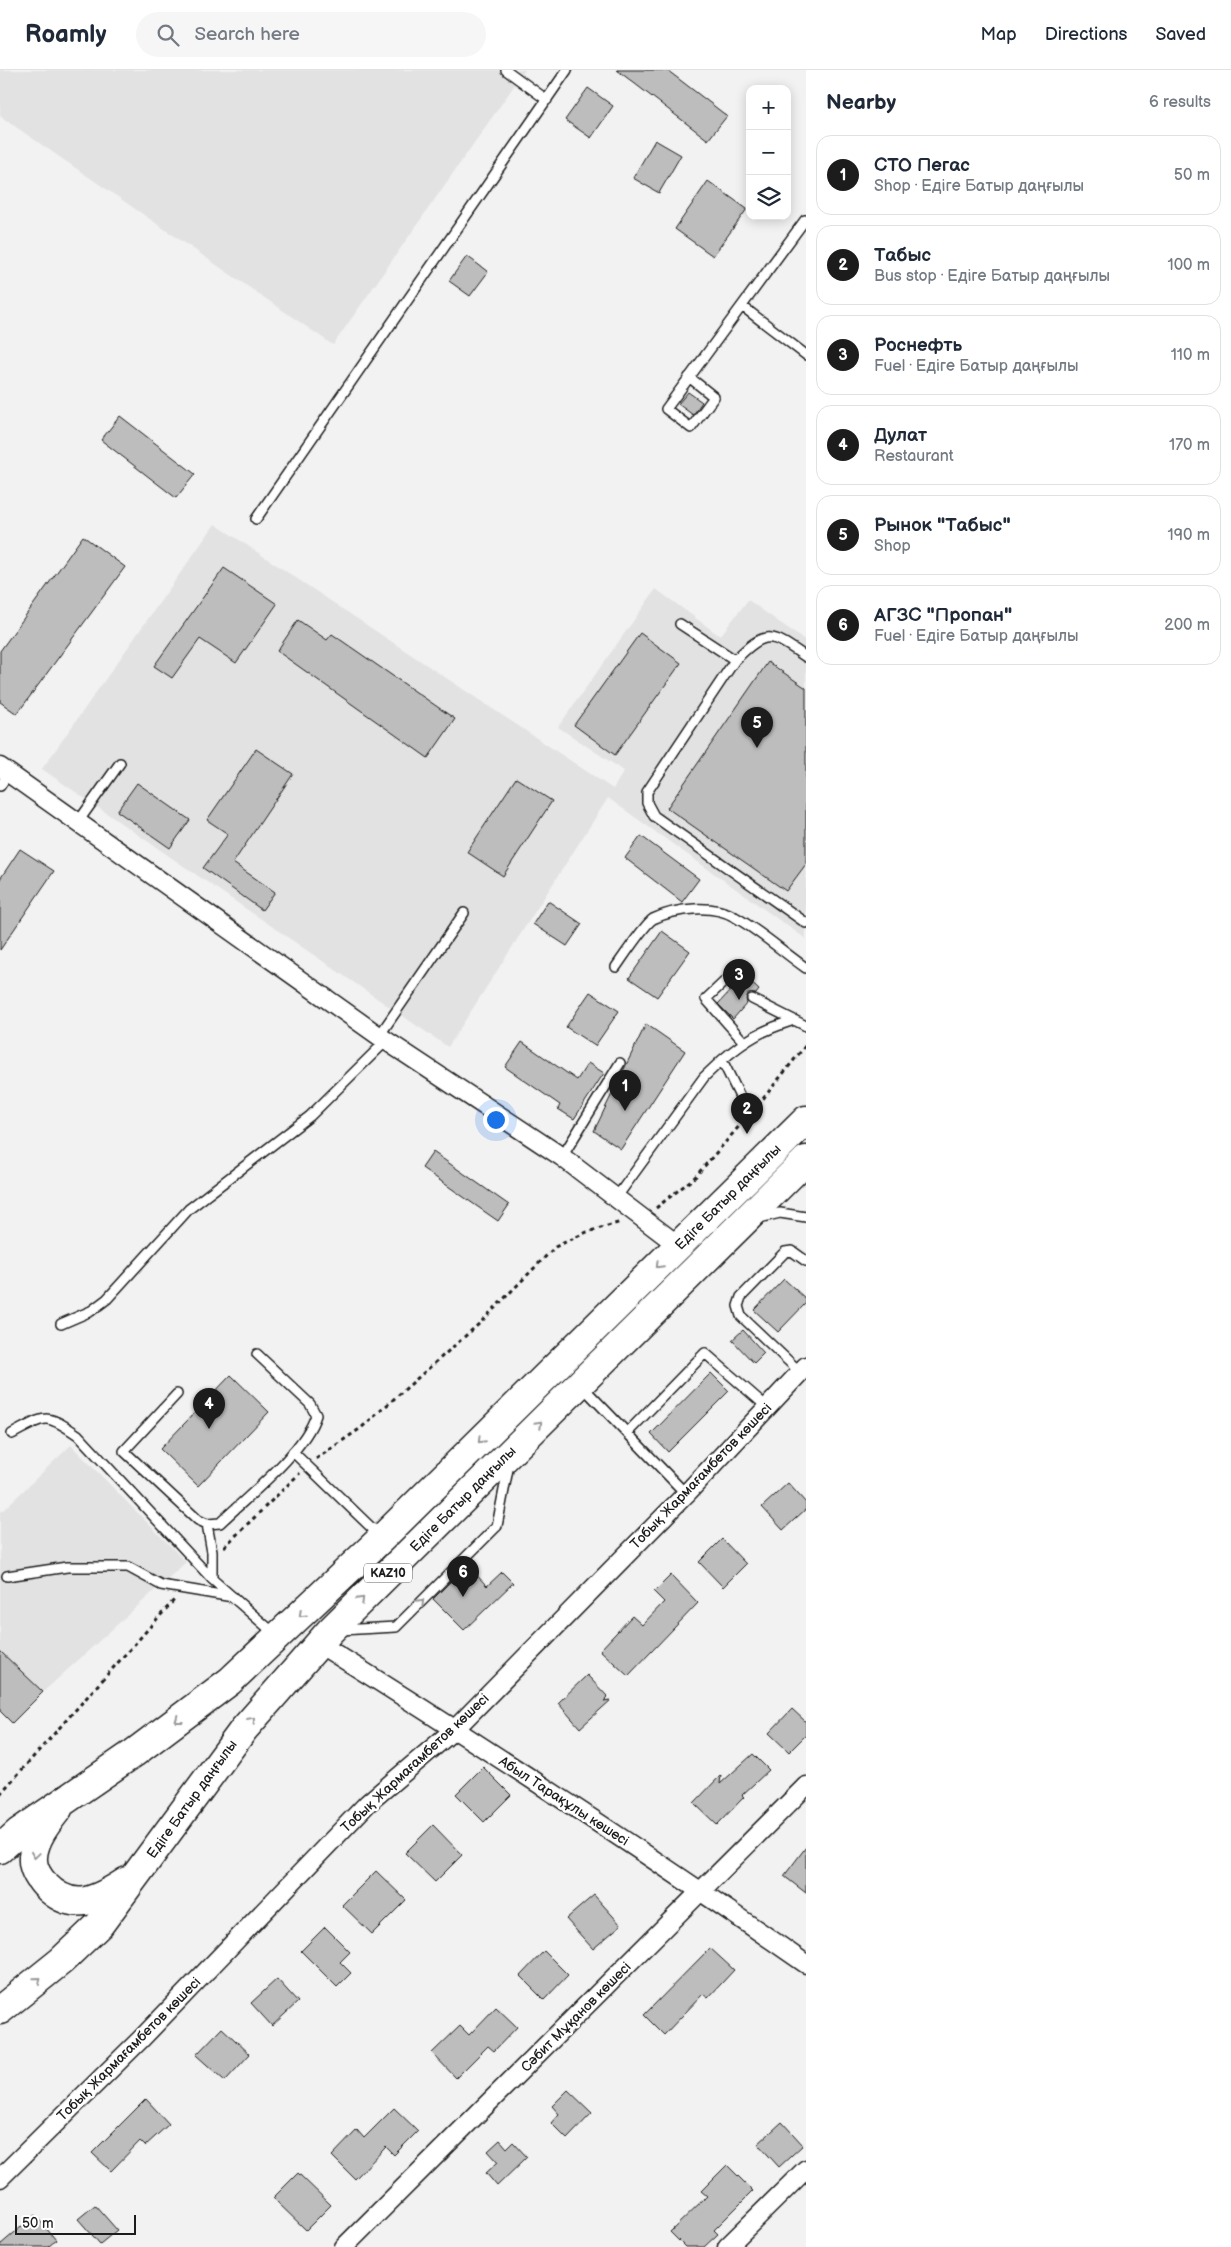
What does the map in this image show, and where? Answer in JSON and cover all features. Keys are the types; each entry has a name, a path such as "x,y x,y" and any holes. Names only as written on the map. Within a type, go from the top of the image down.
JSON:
{"main road":[{"name":"Едіге Батыр даңғылы","path":"0,1849 19,1832 134,1753 230,1681 382,1538 806,1120"},
{"name":"Едіге Батыр даңғылы","path":"0,2010 61,1961 100,1924 244,1729 324,1637 806,1160"},
{"path":"66,1798 40,1833 33,1858 36,1876 56,1896 81,1903 107,1894 136,1876"}],"street":[{"path":"3,775 78,822 383,1038 562,1157 679,1246"},
{"name":"Тобық Жармағамбетов көшесі","path":"0,2178 142,2038 368,1803 455,1729 686,1494 803,1369"},
{"name":"Абыл Тарақұлы көшесі","path":"324,1637 455,1729 702,1892 806,1964"},
{"name":"Сәбит Мұқанов көшесі","path":"344,2247 702,1892 806,1786"},
{"path":"727,2247 806,2169"}],"lane":[{"path":"506,70 547,100"},
{"path":"256,519 567,70"},
{"path":"689,378 714,398 691,428 666,409 742,306 806,221"},
{"path":"742,306 806,355"},
{"path":"680,624 735,660"},
{"path":"806,657 777,638 763,638 750,645 735,660 647,792 647,803 654,816 806,923"},
{"path":"78,822 120,763"},
{"path":"616,967 652,920 679,911 702,909 719,911 734,916 806,968"},
{"path":"61,1324 91,1311 107,1299 189,1209 310,1116 383,1038 464,913"},
{"path":"735,985 730,981 725,981 706,999 744,1042"},
{"path":"752,998 806,1026"},
{"path":"616,1198 704,1077 744,1042 764,1030 794,1020"},
{"path":"722,1060 749,1115"},
{"path":"562,1157 620,1063"},
{"path":"744,1221 780,1213 806,1217"},
{"path":"803,1369 741,1316 738,1306 741,1297 785,1252 792,1251 799,1254 806,1261"},
{"path":"627,1433 705,1353 768,1407"},
{"path":"177,1394 124,1451 198,1520 207,1524 220,1523 293,1452 312,1427 316,1415 310,1404 257,1354"},
{"path":"580,1383 686,1494"},
{"path":"12,1434 39,1420 55,1419 78,1435 212,1578 278,1637"},
{"path":"324,1637 396,1627 497,1526 511,1451"},
{"path":"293,1452 382,1538"},
{"path":"207,1524 212,1558 212,1578"},
{"path":"7,1576 67,1568 128,1567 161,1585 235,1598"}],"path":[{"path":"212,1558 307,1466 361,1428 480,1323 555,1247 587,1232 642,1218 695,1178 806,1045"},
{"path":"0,1794 158,1616 185,1589"}],"shaded area":[{"path":"0,70 525,70 333,345 0,116"},
{"path":"215,524 613,789 624,771 558,727 656,589 720,636 748,600 806,641 806,939 608,798 448,1047 42,769"},
{"path":"71,1445 186,1562 43,1692 12,1723 0,1711 0,1513"}],"building":[{"path":"617,70 667,70 727,116 708,140"},
{"path":"588,88 613,106 591,138 565,120"},
{"path":"655,140 681,155 659,193 633,178"},
{"path":"708,181 746,208 713,256 675,229"},
{"path":"467,256 488,272 470,296 449,281"},
{"path":"688,392 702,402 693,415 678,404"},
{"path":"120,416 195,474 176,498 101,440"},
{"path":"83,536 125,567 17,714 0,702 0,651"},
{"path":"224,568 277,604 236,663 200,639 172,678 154,666"},
{"path":"298,620 327,640 332,634 455,719 428,758 277,651"},
{"path":"640,633 681,663 615,755 574,725"},
{"path":"768,662 806,688 806,864 786,891 667,808"},
{"path":"256,749 293,774 233,863 275,892 262,910 203,868 228,834 207,820"},
{"path":"516,778 552,801 503,876 467,852"},
{"path":"137,783 190,820 170,848 117,811"},
{"path":"641,836 699,879 682,902 625,858"},
{"path":"20,849 54,871 0,950 0,879"},
{"path":"548,901 582,924 567,946 533,924"},
{"path":"662,931 690,951 657,997 629,978"},
{"path":"744,976 759,990 756,994 748,994 747,1003 733,1019 718,1004 731,990 740,989 739,981"},
{"path":"590,992 619,1011 595,1046 566,1027"},
{"path":"646,1024 685,1051 621,1149 594,1131"},
{"path":"522,1042 577,1080 588,1063 604,1073 574,1119 558,1109 560,1105 505,1067"},
{"path":"433,1152 509,1205 498,1221 422,1168"},
{"path":"784,1279 806,1299 806,1303 778,1332 754,1310"},
{"path":"743,1330 764,1353 754,1363 732,1340"},
{"path":"711,1373 729,1391 668,1452 651,1434"},
{"path":"231,1375 269,1412 198,1486 160,1449"},
{"path":"788,1483 806,1503 806,1509 783,1530 762,1507"},
{"path":"722,1539 746,1564 723,1587 699,1562"},
{"path":"467,1565 487,1586 502,1572 513,1583 464,1630 433,1599"},
{"path":"671,1575 698,1603 628,1676 600,1650 632,1616 642,1625 664,1602 654,1592"},
{"path":"0,1651 43,1692 12,1723 0,1711"},
{"path":"587,1675 608,1697 604,1701 611,1700 580,1728 558,1703"},
{"path":"792,1709 806,1722 806,1735 789,1752 769,1733"},
{"path":"753,1754 769,1770 742,1795 744,1797 717,1825 694,1803 721,1775 720,1784"},
{"path":"483,1767 511,1795 484,1822 456,1794"},
{"path":"433,1825 462,1855 435,1882 405,1853"},
{"path":"806,1847 806,1893 784,1876"},
{"path":"376,1871 406,1900 372,1934 342,1905"},
{"path":"594,1895 621,1925 593,1949 566,1919"},
{"path":"325,1927 350,1952 340,1962 351,1973 337,1987 301,1951"},
{"path":"710,1948 734,1970 708,1998 703,1994 664,2035 644,2015"},
{"path":"544,1951 568,1975 544,2000 520,1976"},
{"path":"277,1979 298,2002 272,2026 251,2003"},
{"path":"496,2007 517,2027 494,2051 488,2046 456,2078 432,2053 460,2026 469,2035"},
{"path":"222,2028 250,2054 225,2081 196,2055"},
{"path":"568,2090 592,2113 567,2139 551,2123 559,2114 552,2106"},
{"path":"146,2099 169,2124 145,2146 140,2141 111,2171 92,2153"},
{"path":"394,2108 418,2131 394,2155 386,2147 355,2179 332,2156 357,2130 364,2138"},
{"path":"782,2122 803,2145 779,2167 758,2144"},
{"path":"500,2140 507,2148 513,2142 527,2157 497,2186 486,2173 498,2162 488,2151"},
{"path":"727,2165 753,2191 714,2230 718,2234 704,2247 685,2247 670,2232 707,2196 701,2191"},
{"path":"298,2173 331,2205 306,2230 273,2198"},
{"path":"95,2205 117,2230 100,2244 78,2219"},
{"path":"35,2215 56,2240 48,2247 0,2247 0,2245"}],"place":[{"name":"Рынок \"Табыс\"","path":"757,748"},
{"name":"Роснефть","path":"739,1000"},
{"name":"СТО Пегас","path":"625,1111"},
{"name":"Табыс","path":"747,1134"},
{"name":"Дулат","path":"209,1429"},
{"name":"АГЗС \"Пропан\"","path":"463,1597"}]}
